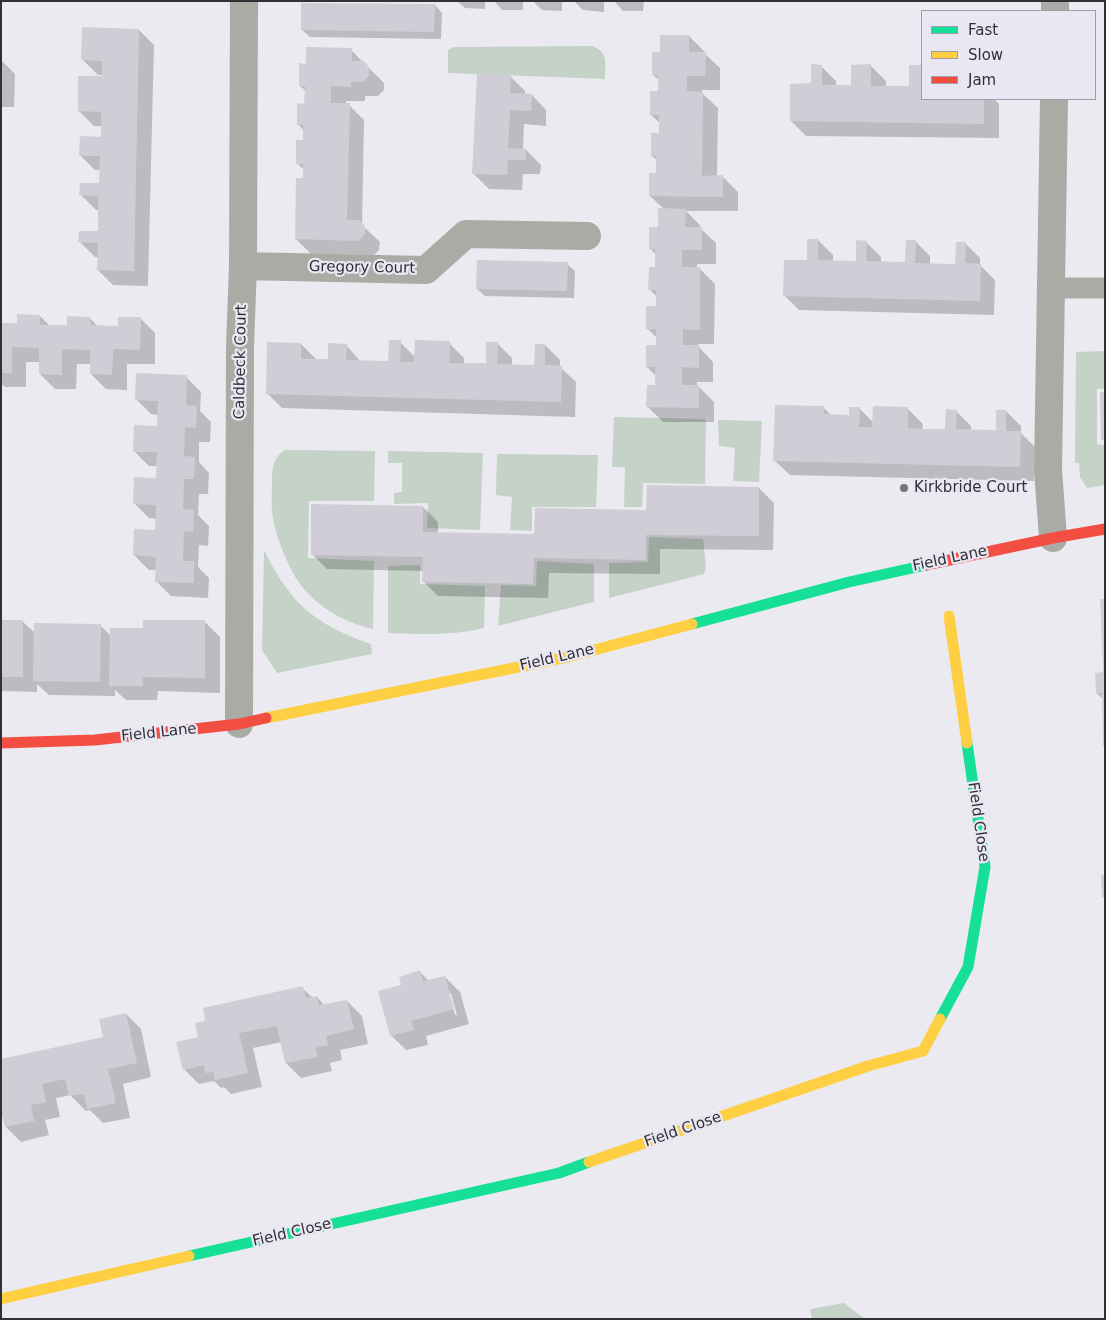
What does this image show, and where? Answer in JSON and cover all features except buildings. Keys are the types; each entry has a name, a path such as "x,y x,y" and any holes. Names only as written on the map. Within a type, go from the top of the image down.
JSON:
{"street":[{"name":"Caldbeck Court","path":"240,724 240,347 244,266 244,1"},
{"path":"1053,538 1048,470 1054,100"},
{"name":"Gregory Court","path":"244,266 426,270 466,234 586,236"},
{"name":"Field Lane","path":"1,743 94,740 240,724 568,657 849,582 1053,538 1105,529"},
{"name":"Field Close","path":"1,1299 559,1173 868,1066 923,1051 968,967 985,867 950,616"}],"lane":[{"path":"1051,288 1105,288"}],"shaded area":[{"path":"592,46 604,55 605,79 448,73 448,50 454,47"},
{"path":"1105,351 1105,389 1097,389 1097,444 1105,445 1105,485 1087,488 1080,477 1079,463 1075,463 1076,352"},
{"path":"614,417 706,419 705,484 643,483 642,507 624,507 625,467 612,467"},
{"path":"718,420 762,421 759,482 733,481 735,448 719,446"},
{"path":"285,450 375,451 374,501 309,501 308,558 374,561 373,629 353,623 324,607 307,593 291,568 278,538 272,507 272,474 274,465 277,457"},
{"path":"388,451 483,453 480,530 427,528 428,503 394,504 394,493 402,492 402,463 388,463"},
{"path":"497,454 598,455 596,507 532,507 532,531 510,530 512,497 496,495"},
{"path":"649,537 703,539 706,567 704,574 609,598 609,563 648,562"},
{"path":"264,550 284,585 305,609 347,635 371,644 372,654 277,673 262,650"},
{"path":"537,561 594,564 594,602 498,626 501,585 536,586"},
{"path":"420,565 420,584 485,586 484,628 448,633 388,633 388,566"},
{"path":"844,1303 865,1319 812,1319 810,1309"}],"traffic: fast":[{"path":"692,624 849,582 926,565"},
{"path":"940,1019 968,967 985,867 967,743"},
{"path":"189,1256 559,1173 589,1162"}],"traffic: slow":[{"path":"949,616 967,743"},
{"path":"266,718 568,657 692,624"},
{"path":"589,1162 868,1066 923,1051 940,1019"},
{"path":"1,1299 189,1256"}],"traffic: jam":[{"path":"926,565 1105,529"},
{"path":"1,743 95,740 239,724 266,718"}],"place":[{"name":"Kirkbride Court","path":"904,488"}]}
